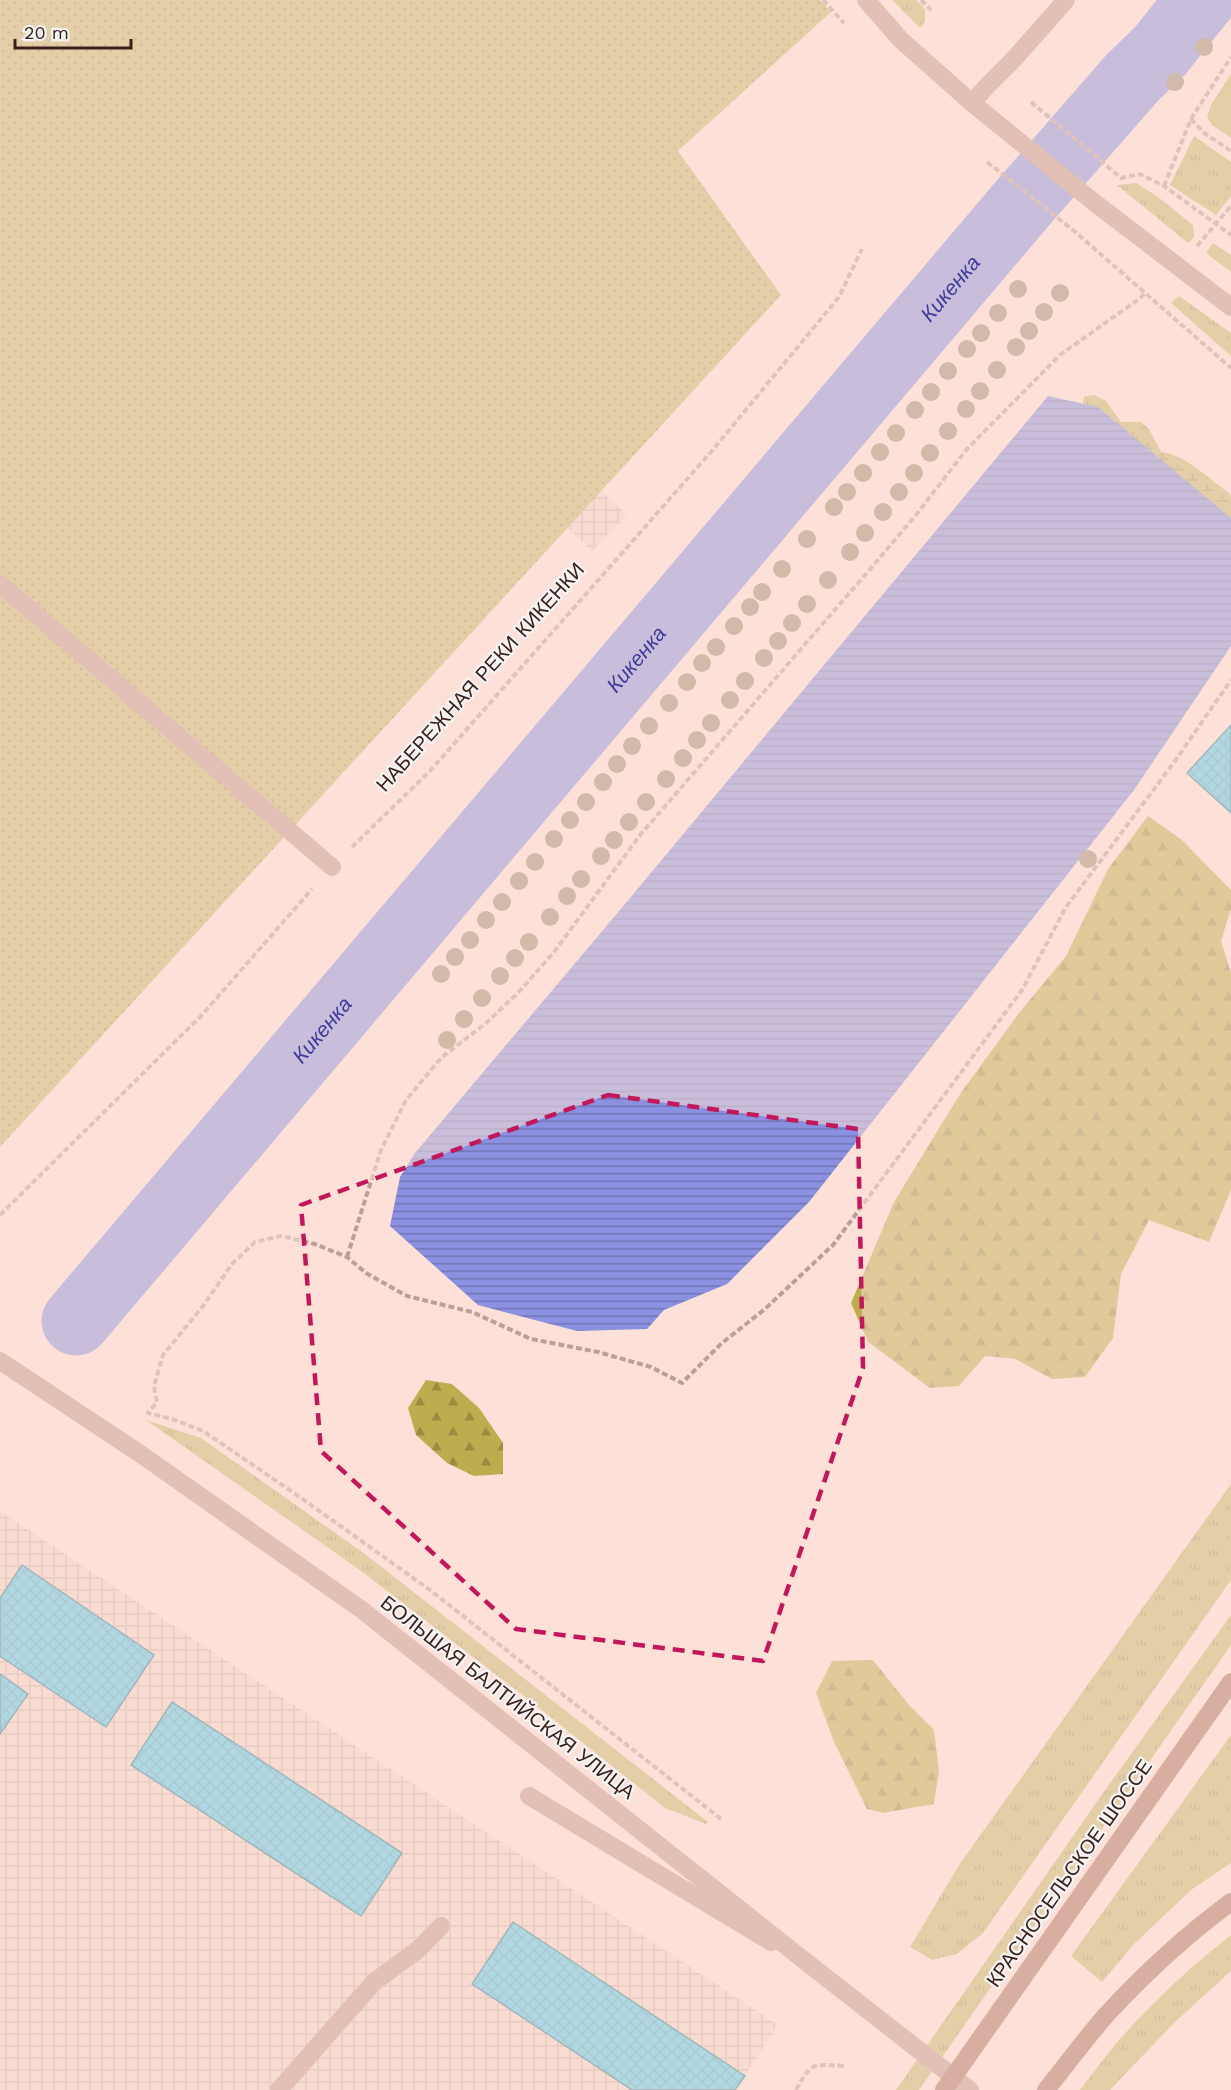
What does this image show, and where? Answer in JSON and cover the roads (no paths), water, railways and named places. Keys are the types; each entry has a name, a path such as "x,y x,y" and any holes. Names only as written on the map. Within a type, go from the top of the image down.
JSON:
{"main road":[{"name":"КРАСНОСЕЛЬСКОЕ ШОССЕ","path":"949,2083 1231,1682"},
{"path":"1046,2090 1106,2015 1154,1966 1205,1921 1231,1902"}],"street":[{"path":"866,0 901,40 972,103 1095,203 1231,307"},
{"path":"972,103 1066,0"},
{"path":"0,584 332,867"},
{"name":"БОЛЬШАЯ БАЛТИЙСКАЯ УЛИЦА","path":"0,1361 139,1453 362,1610 810,1965 949,2083 970,2090"},
{"path":"529,1796 810,1965"},
{"path":"279,2090 374,1982 419,1949 441,1926"}],"water":[{"path":"1108,59 1132,78 1147,98 1127,121 1087,92 1092,73"},
{"path":"1048,396 1098,407 1231,518 1231,646 1134,790 809,1202 727,1284 664,1310 647,1329 577,1331 478,1305 390,1226 400,1177 415,1153"}],"waterway":[{"name":"Кикенка","path":"76,1321 1022,204 1132,78 1160,51 1201,0"},
{"path":"1004,188 1022,204"}]}
